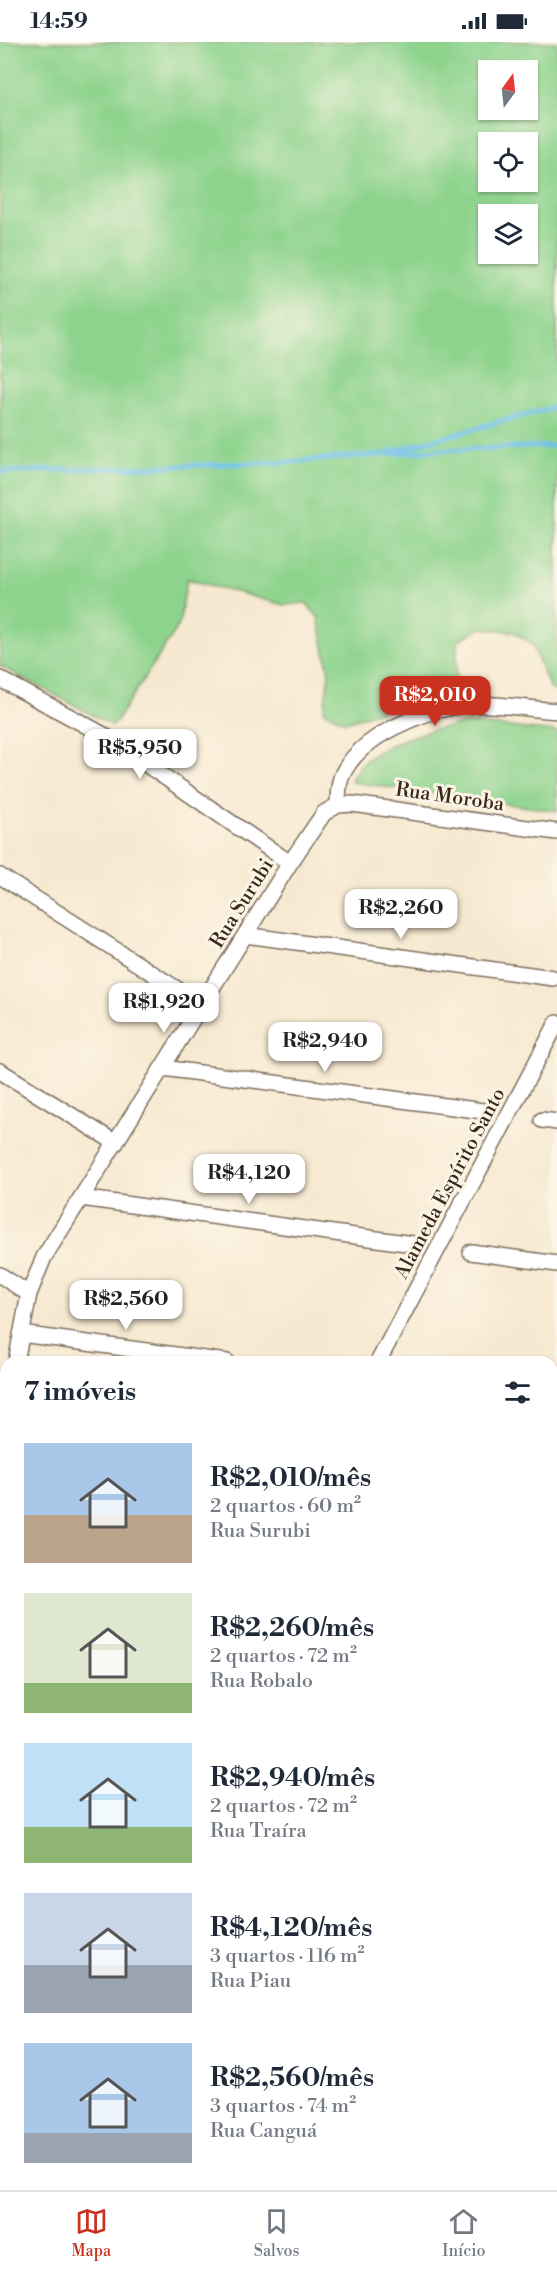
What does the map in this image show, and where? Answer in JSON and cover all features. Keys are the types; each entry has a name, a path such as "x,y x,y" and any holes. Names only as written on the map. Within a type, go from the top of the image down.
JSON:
{"street":[{"path":"0,679 102,734 290,863"},
{"path":"338,805 338,787 348,766 373,742 409,719 437,709 467,705 557,711"},
{"name":"Rua Moroba","path":"338,805 352,804 557,832"},
{"name":"Rua Surubi","path":"16,1356 29,1294 44,1257 290,863 324,813 338,805"},
{"path":"0,876 202,1005"},
{"path":"245,935 553,978"},
{"name":"Alameda Espírito Santo","path":"381,1356 557,1023"},
{"path":"163,1068 483,1112"},
{"path":"0,1071 116,1143"},
{"path":"81,1198 413,1244"},
{"path":"471,1252 557,1264"},
{"path":"0,1275 29,1294"},
{"path":"21,1334 183,1356"}],"green space":[{"path":"0,42 557,42 557,691 550,689 532,644 514,632 481,628 457,641 456,687 346,722 324,711 329,673 318,617 306,603 284,605 187,579 179,625 113,726 0,666"},
{"path":"468,723 557,732 557,811 351,782 358,769 384,748 419,734"}],"waterway":[{"path":"390,452 557,406"},
{"path":"0,472 288,462 438,450 557,446"}]}
